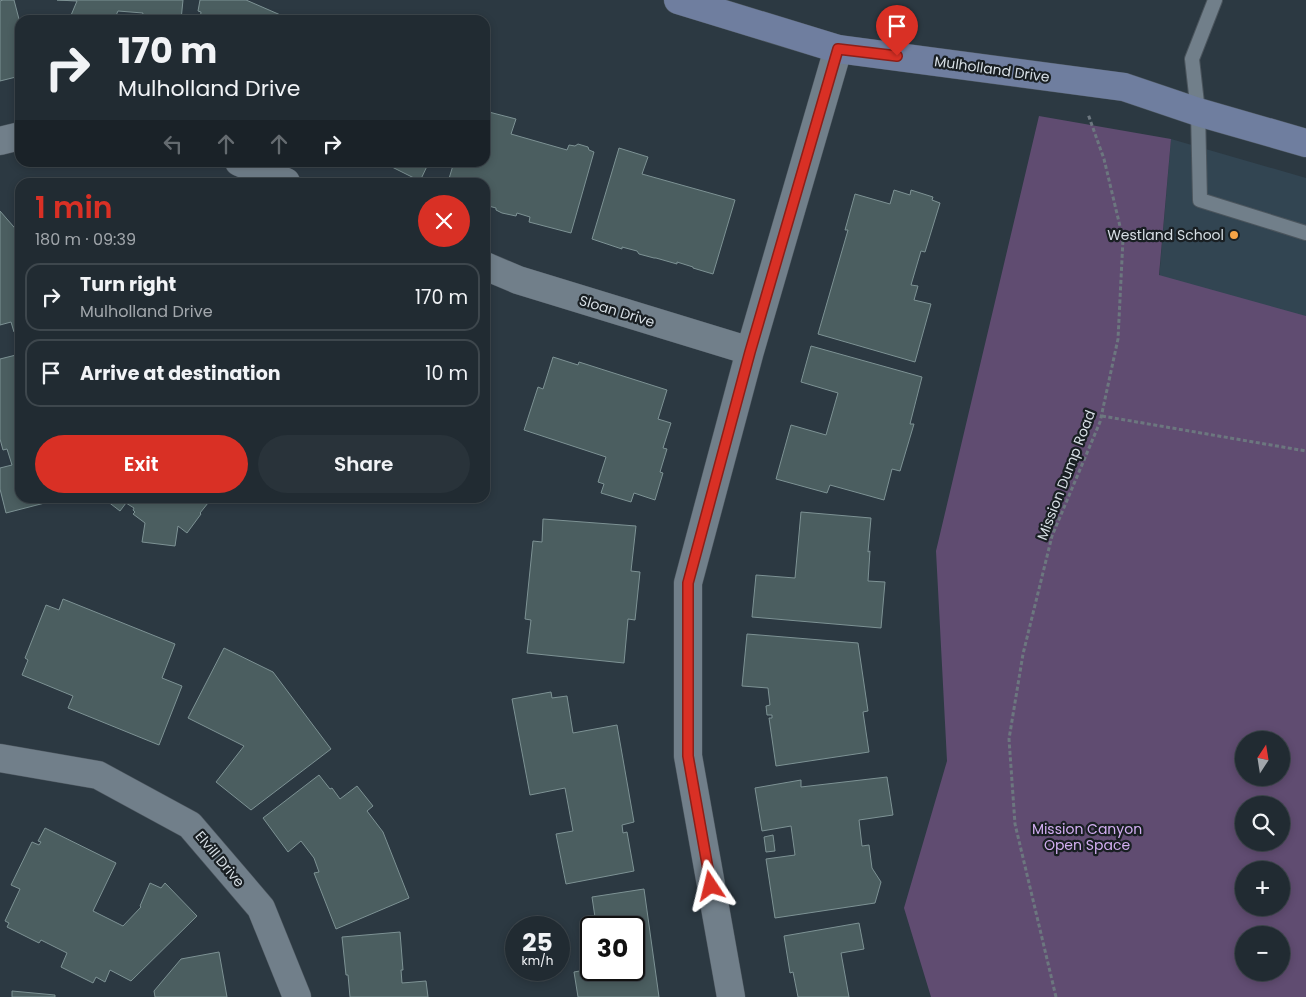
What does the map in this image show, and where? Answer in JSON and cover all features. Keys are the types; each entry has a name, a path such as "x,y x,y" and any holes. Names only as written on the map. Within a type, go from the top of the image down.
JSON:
{"main road":[{"name":"Mulholland Drive","path":"678,0 838,49 1124,87 1198,112 1306,143"}],"street":[{"path":"730,997 688,756 688,583 750,352 838,49"},
{"path":"0,141 15,137"},
{"path":"251,167 277,178"},
{"name":"Sloan Drive","path":"490,268 518,280 750,352"},
{"name":"Elvill Drive","path":"0,758 98,775 190,825 261,908 297,997"}],"lane":[{"path":"1216,0 1192,59 1198,112 1200,200 1306,233"}],"path":[{"name":"Mission Dump Road","path":"1056,997 1015,824 1009,739 1023,654 1052,536 1102,416 1118,339 1123,239 1104,159 1075,80"},
{"path":"1102,416 1306,451"}],"shaded area":[{"name":"Westland School","path":"1171,139 1306,178 1306,328 1158,291"}],"green space":[{"name":"Mission Canyon Open Space","path":"1039,116 1171,139 1159,275 1306,316 1306,997 931,997 904,908 947,761 936,551"}],"building":[{"path":"14,0 18,15 15,15 15,77 0,81 0,1"},
{"path":"57,0 183,0 182,15 142,15 143,13 118,11 116,15 71,15 77,1"},
{"path":"200,0 246,0 280,15 201,15 201,12 198,11"},
{"path":"490,112 516,119 511,134 567,150 569,145 575,146 578,144 588,147 589,150 594,152 571,233 529,222 530,217 517,213 516,216 502,213 490,206 490,178 449,178 452,167 490,167"},
{"path":"619,148 648,157 642,174 735,200 713,274 677,262 677,264 639,254 637,251 622,247 622,249 592,239"},
{"path":"392,167 427,167 421,178 414,178"},
{"path":"894,190 910,195 911,190 933,197 932,200 940,203 925,252 921,251 911,285 918,286 914,300 931,304 915,362 818,334 848,230 845,230 855,194 890,204"},
{"path":"0,211 15,228 15,332 11,322 0,325"},
{"path":"811,346 922,377 910,424 914,424 900,471 892,469 884,500 830,485 827,493 776,479 791,425 826,435 838,393 801,382"},
{"path":"15,355 15,503 45,503 6,513 0,489 0,468 12,465 7,449 3,450 0,439 0,359"},
{"path":"553,357 578,365 579,362 667,390 658,419 671,423 663,448 667,449 660,472 663,473 655,500 634,493 631,502 601,493 604,484 598,482 606,457 524,430 538,387 543,389"},
{"path":"110,503 126,503 120,511"},
{"path":"126,503 208,503 187,533 178,526 175,546 142,542 145,523 133,514 135,512 134,508"},
{"path":"801,512 871,518 868,581 885,582 881,628 752,617 756,575 795,578"},
{"path":"543,519 636,526 631,571 640,572 635,620 628,619 624,663 527,653 531,620 525,619 533,541 542,542"},
{"path":"63,599 175,644 162,678 182,686 159,745 68,708 73,696 22,675 28,660 25,658 46,605 59,610"},
{"path":"747,634 858,643 868,711 863,712 869,752 776,766 769,718 772,718 772,715 767,715 766,706 770,705 768,688 742,686"},
{"path":"224,648 273,672 331,749 251,810 216,782 244,746 188,718"},
{"path":"551,692 552,698 567,696 573,733 617,725 634,822 622,825 623,833 627,832 634,871 566,884 556,834 573,831 565,788 530,795 512,699"},
{"path":"319,775 340,799 357,786 373,806 367,811 383,832 409,898 336,929 314,873 319,872 314,858 301,841 288,852 263,818"},
{"path":"887,777 893,815 859,820 862,846 869,845 872,868 881,882 875,903 775,918 766,859 795,855 791,826 762,831 755,788 801,780 801,787"},
{"path":"45,828 116,863 93,911 123,926 141,907 150,883 161,888 165,883 197,916 131,981 110,970 105,982 96,977 93,983 61,967 67,953 41,940 39,943 7,927 9,923 5,921 20,889 11,885 32,842 39,845 41,842 38,841"},
{"path":"773,835 775,851 766,852 764,837"},
{"path":"644,889 659,997 578,997 574,972 580,971 580,981 645,981 645,916 595,916 592,897"},
{"path":"859,923 864,949 841,953 849,997 798,997 793,972 790,973 784,936"},
{"path":"400,932 403,970 401,970 402,983 426,981 428,997 350,997 342,937"},
{"path":"219,952 227,997 155,997 154,991 181,959"},
{"path":"12,991 55,995 55,997 12,997"}],"place":[{"name":"Westland School","path":"1234,235"}],"route":[{"path":"711,886 688,756 688,583 750,352 838,49 897,56"}]}
